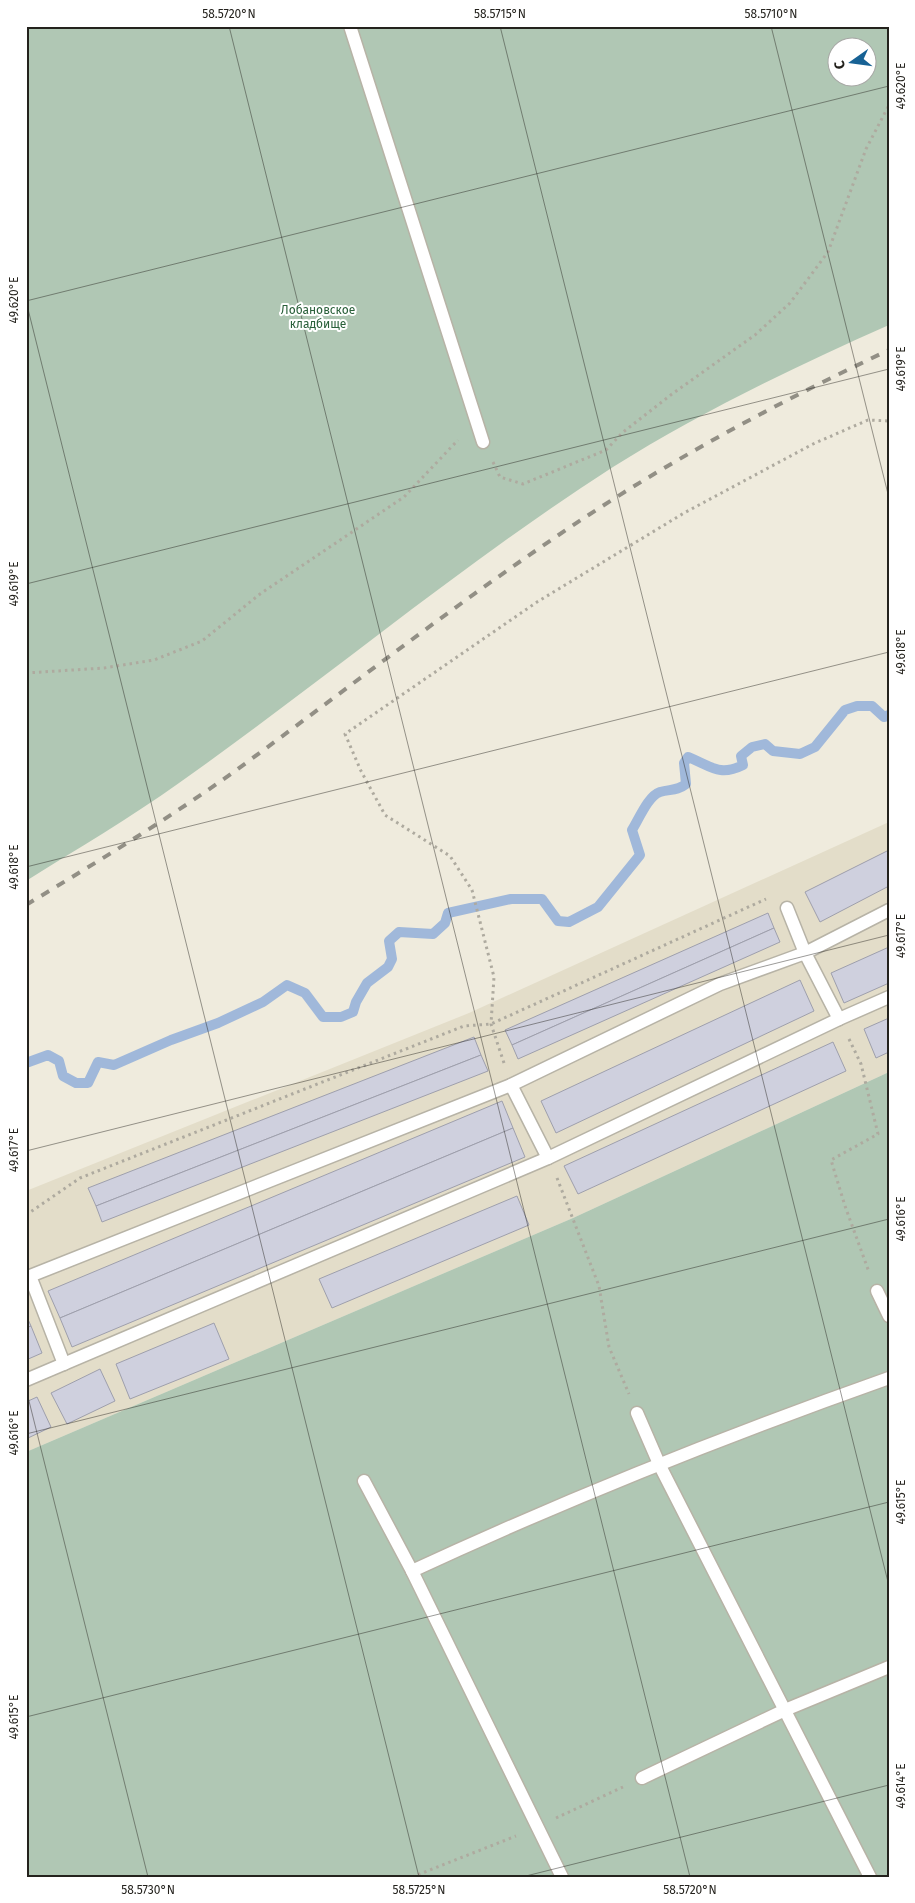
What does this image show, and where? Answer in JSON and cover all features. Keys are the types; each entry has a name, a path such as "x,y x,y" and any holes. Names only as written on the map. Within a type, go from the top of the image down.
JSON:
{"lane":[{"path":"350,26 483,442"},
{"path":"787,908 805,953 838,1019"},
{"path":"64,1364 30,1276 511,1084 720,984 805,953 889,910"},
{"path":"26,1380 548,1158 838,1019 889,997"},
{"path":"511,1084 548,1158"},
{"path":"877,1291 889,1316"},
{"path":"412,1571 510,1525 776,1418 889,1378"},
{"path":"637,1413 660,1466 870,1877"},
{"path":"364,1481 412,1571 562,1877"},
{"path":"642,1778 785,1710 889,1667"}],"path":[{"path":"483,442 500,477 523,484 606,450 622,433 672,394 756,335 790,303 828,252 866,149 889,105"},
{"path":"26,673 104,668 154,660 202,641 260,594 404,497 445,455 476,418"},
{"path":"511,1084 490,1024 494,977 483,927 472,890 450,856 385,814 361,771 345,734 537,602 684,513 813,444 868,420 889,421"},
{"path":"26,1215 80,1178 464,1026 490,1024 765,899 787,908"},
{"path":"838,1019 861,1064 878,1134 831,1160 844,1206 877,1291"},
{"path":"548,1158 599,1286 609,1347 637,1413"},
{"path":"412,1877 538,1827 642,1778"}],"shaded area":[{"path":"889,822 889,1072 573,1218 26,1452 26,1191 469,1013"}],"green space":[{"name":"Лобановское кладбище","path":"26,26 889,26 889,325 748,391 613,467 557,504 448,582 233,744 123,821 26,881"},
{"path":"889,1072 889,1877 26,1877 26,1452 573,1218"}],"building":[{"path":"889,850 889,886 820,922 805,892"},
{"path":"768,913 774,928 512,1045 505,1030"},
{"path":"774,928 780,942 518,1059 512,1045"},
{"path":"889,947 889,983 844,1003 831,973"},
{"path":"800,980 814,1011 556,1133 541,1101"},
{"path":"889,1018 889,1052 876,1058 864,1029"},
{"path":"474,1037 481,1055 96,1206 88,1188"},
{"path":"833,1042 846,1071 578,1194 564,1166"},
{"path":"481,1055 488,1071 102,1222 96,1206"},
{"path":"502,1101 513,1128 60,1318 48,1291"},
{"path":"513,1128 525,1157 72,1347 60,1318"},
{"path":"517,1196 529,1225 332,1308 319,1279"},
{"path":"26,1315 31,1326 26,1328"},
{"path":"214,1323 229,1359 130,1399 116,1364"},
{"path":"31,1326 42,1353 26,1360 26,1328"},
{"path":"100,1369 115,1401 67,1424 51,1393"},
{"path":"37,1397 51,1427 26,1439 26,1402"}],"waterway":[{"path":"26,1063 48,1055 59,1061 63,1076 76,1083 88,1083 98,1062 114,1065 171,1040 218,1023 263,1002 287,985 305,993 323,1017 341,1017 353,1012 356,1002 367,983 388,967 392,959 389,941 399,932 433,934 445,923 448,913 511,899 542,899 558,921 569,922 598,907 640,855 632,830 648,803 656,794 677,789 686,784 684,763 688,757 715,769 728,770 743,765 741,756 752,747 765,744 773,751 800,754 815,747 845,710 857,706 872,706 884,717 889,715"}],"railway":[{"path":"26,905 132,840 210,789 484,587 607,503 766,411 889,350"}]}
